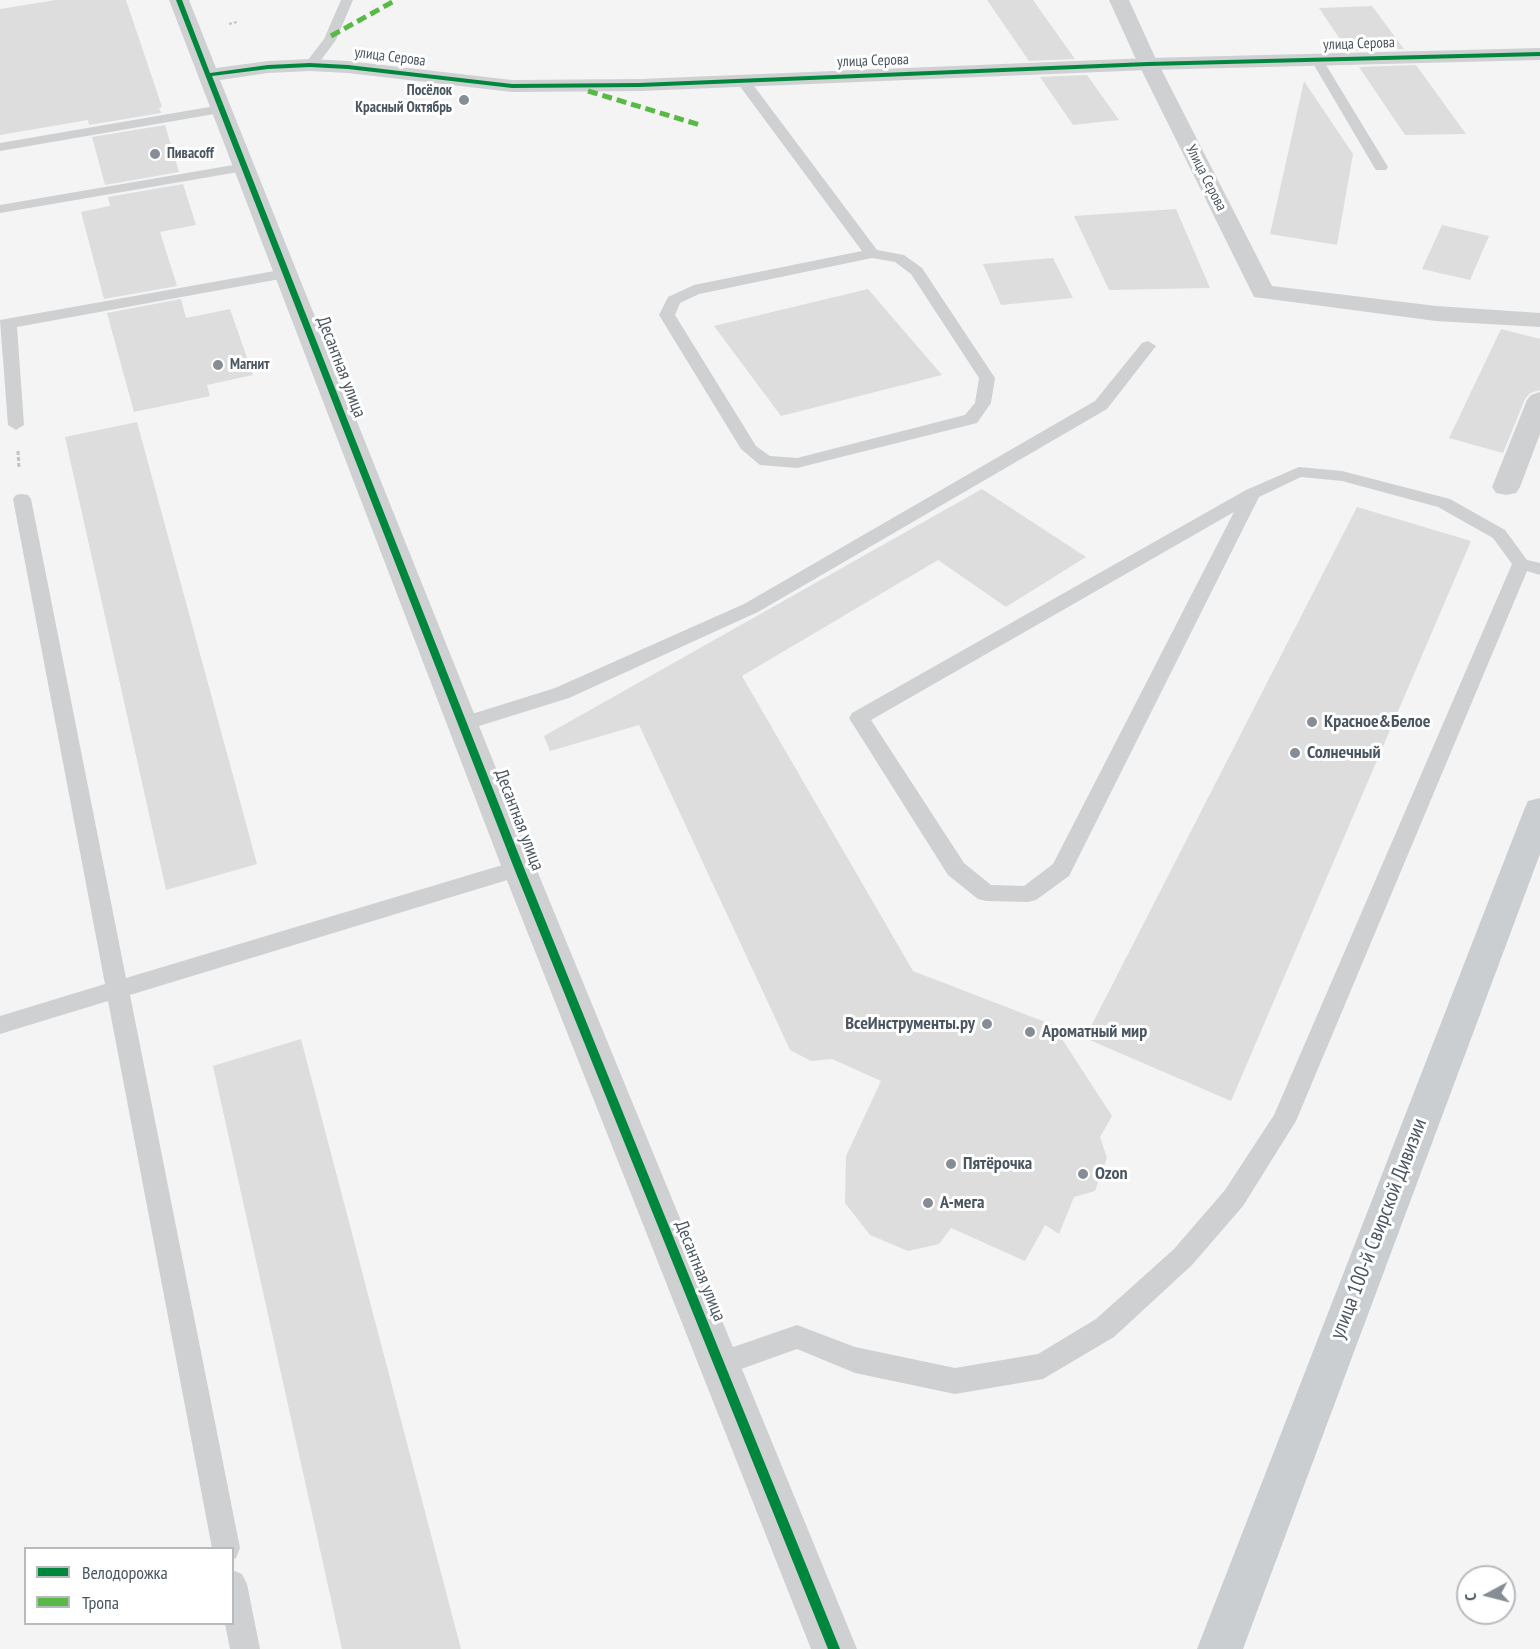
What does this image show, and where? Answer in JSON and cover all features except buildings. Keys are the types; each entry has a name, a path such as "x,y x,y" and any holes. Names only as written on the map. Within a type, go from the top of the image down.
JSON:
{"main road":[{"name":"улица 100-й Свирской Дивизии","path":"1220,1649 1540,810"}],"street":[{"name":"Десантная улица","path":"179,0 519,868 834,1649"},
{"name":"Улица Серова","path":"1119,0 1148,64 1263,292 1380,307 1505,319 1540,320"},
{"name":"улица Серова","path":"209,75 268,67 310,65 348,67 512,86 743,81 1148,64 1540,54"},
{"path":"1506,487 1540,400"}],"lane":[{"path":"310,65 330,40 347,0"},
{"path":"1317,60 1382,167"},
{"path":"743,81 872,254 899,258 917,271 987,378 983,403 971,419 797,463 766,461 750,449 667,315 673,300 694,290 872,254"},
{"path":"0,147 221,109"},
{"path":"0,209 245,167"},
{"path":"16,425 4,324 286,274"},
{"path":"463,724 561,693 751,608 1101,405 1148,346"},
{"path":"719,1364 797,1337 855,1360 955,1381 1043,1366 1105,1328 1182,1257 1234,1197 1284,1120 1530,567 1499,534 1444,503 1342,476 1299,472 1252,494 859,718 956,869 987,893 1028,894 1061,870 1252,494"},
{"path":"22,499 226,1547"},
{"path":"0,1024 118,991 519,868"},
{"path":"234,1594 245,1649"}],"path":[{"path":"16,425 22,499"}],"marked path":[{"path":"331,36 396,0"},
{"path":"588,91 700,125"}],"cycle path":[{"path":"179,0 519,868 834,1649"},
{"path":"209,75 268,67 310,65 348,67 512,86 640,85 1148,64 1540,54"}],"place":[{"name":"Посёлок Красный Октябрь","path":"464,100"},
{"name":"Пивасоff","path":"155,154"},
{"name":"Магнит","path":"218,365"},
{"name":"Красное&Белое","path":"1312,722"},
{"name":"Солнечный","path":"1295,753"},
{"name":"ВсеИнструменты.ру","path":"987,1024"},
{"name":"Ароматный мир","path":"1030,1032"},
{"name":"Пятёрочка","path":"951,1164"},
{"name":"Ozon","path":"1083,1174"},
{"name":"А-мега","path":"928,1203"}]}
